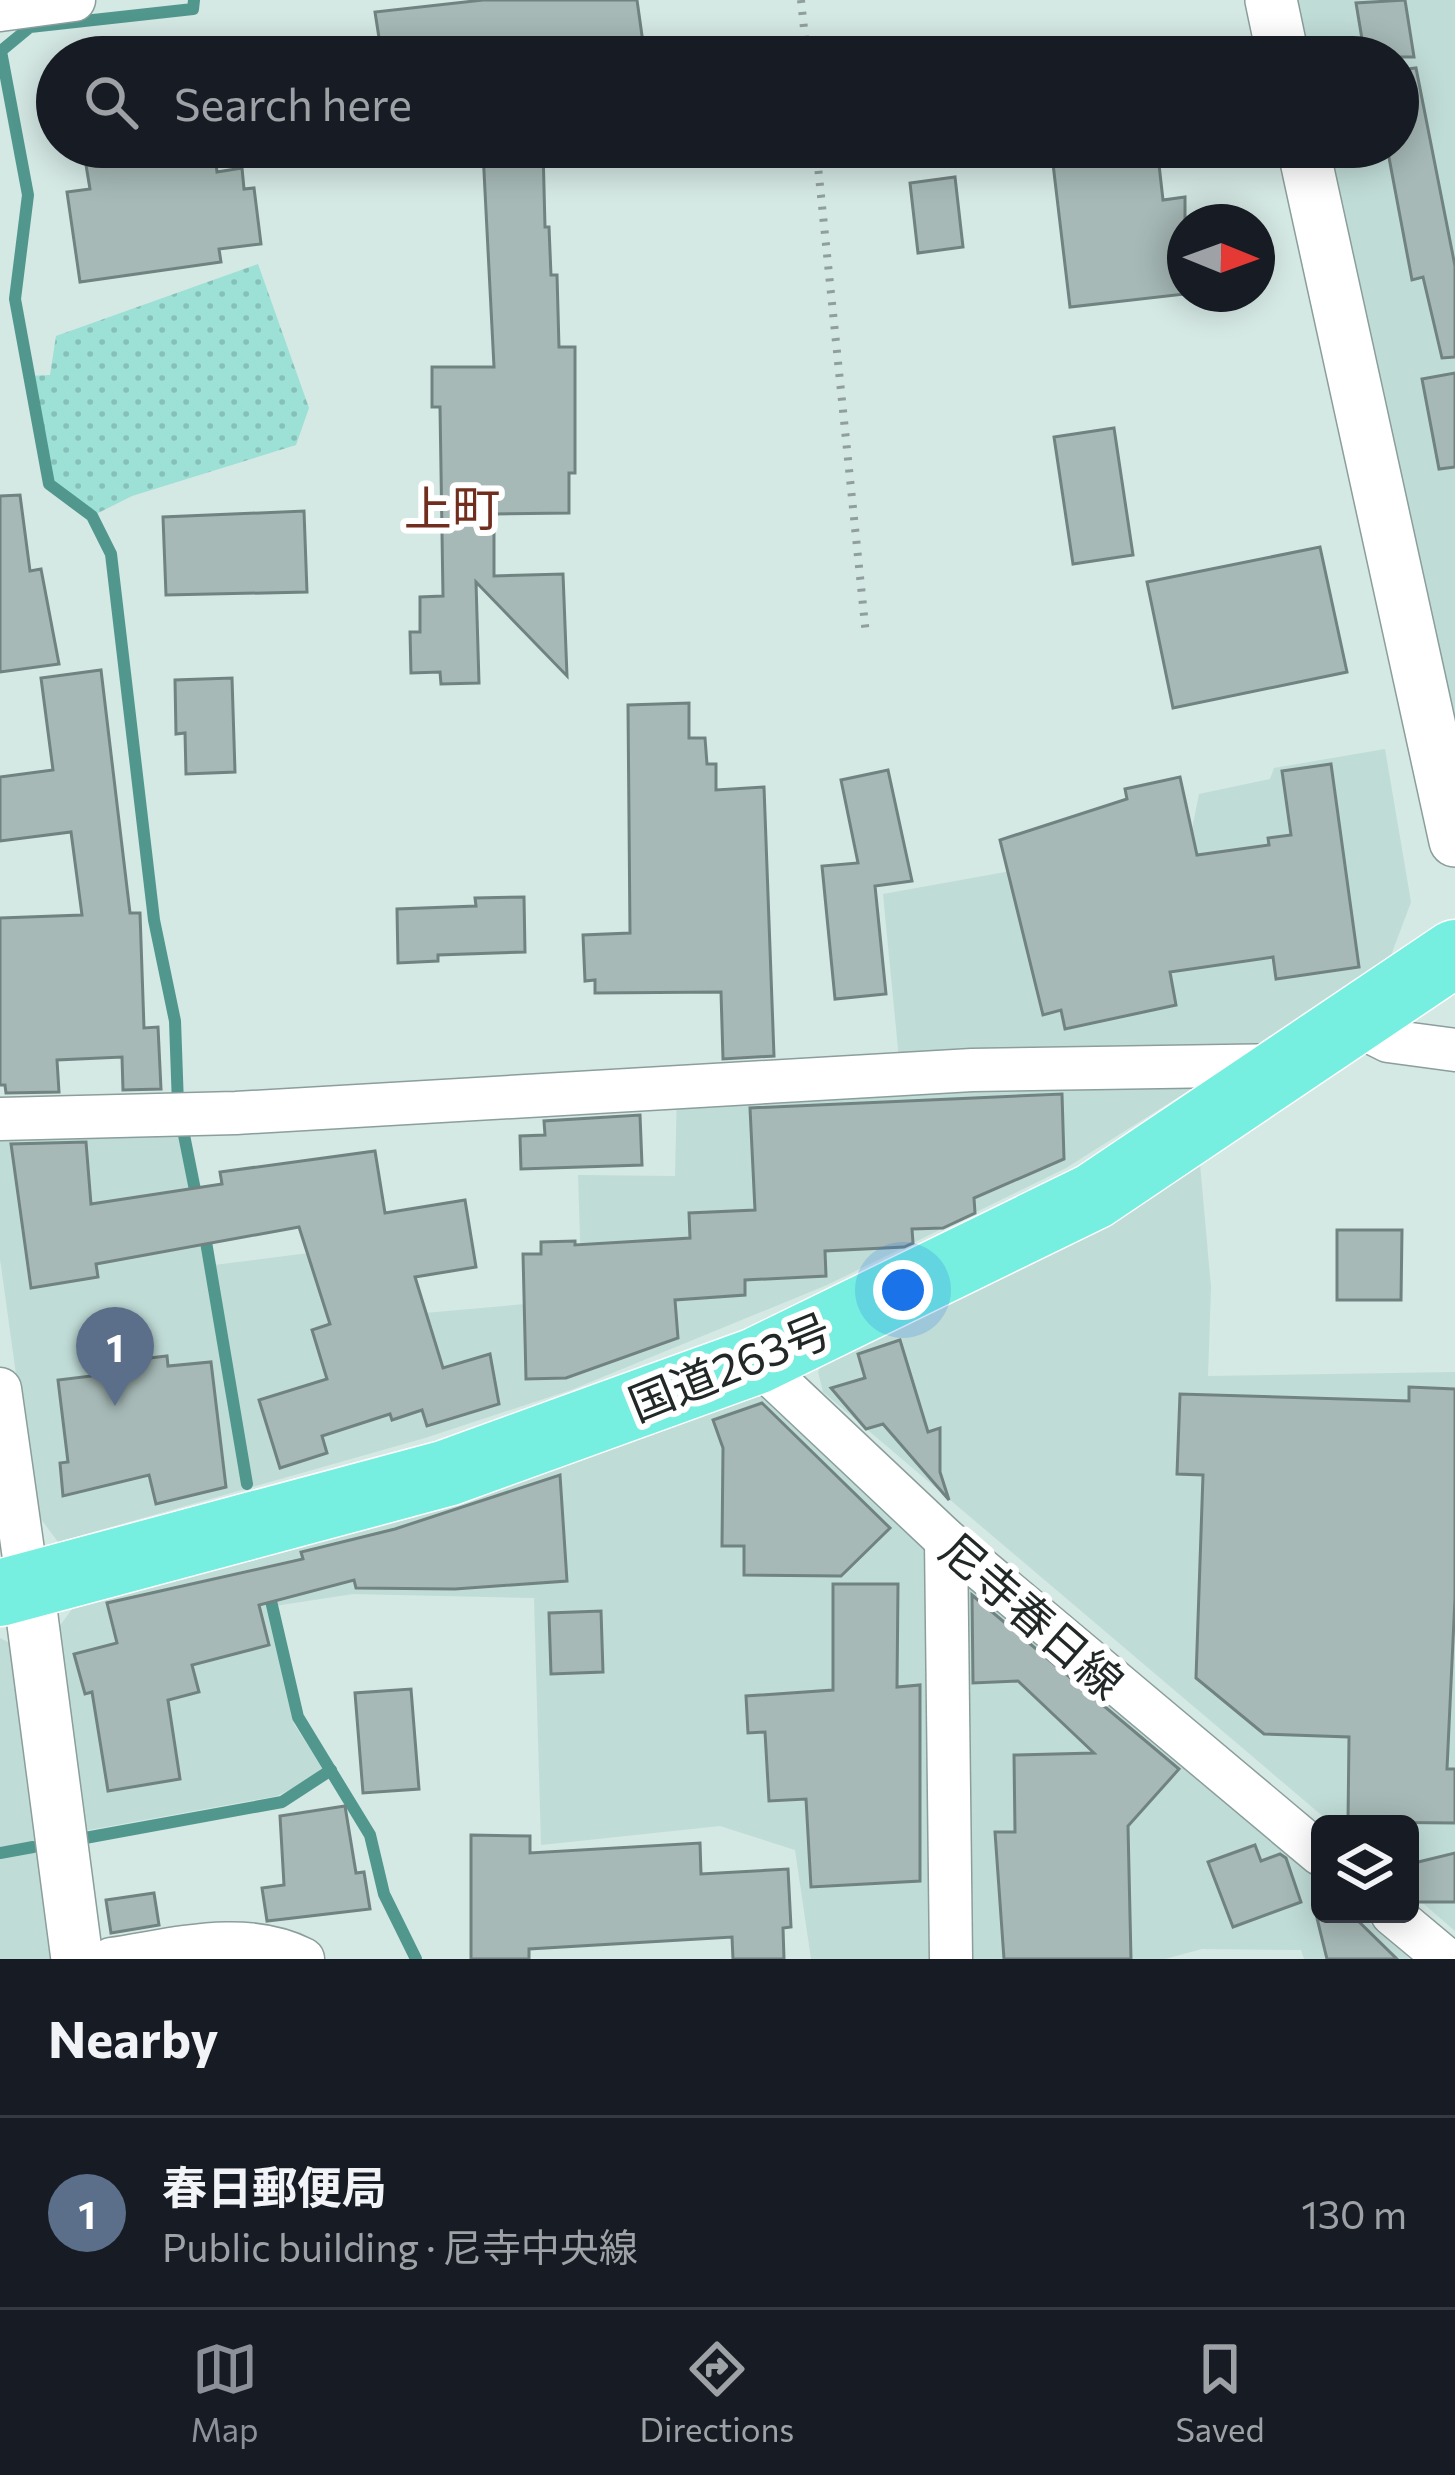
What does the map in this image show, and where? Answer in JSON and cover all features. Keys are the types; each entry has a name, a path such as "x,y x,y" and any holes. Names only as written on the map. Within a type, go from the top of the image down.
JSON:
{"highway":[{"name":"国道263号","path":"14,1589 447,1473 756,1361 1094,1196 1455,953"}],"street":[{"path":"0,10 74,0"},
{"path":"1271,0 1279,36"},
{"path":"1308,168 1455,841"},
{"path":"1352,1023 1388,1042 1455,1050"},
{"path":"0,1119 178,1115 925,1072 1287,1064"},
{"name":"尼寺春日線","path":"756,1361 946,1540 1311,1847"},
{"path":"0,1389 14,1589 77,1959"},
{"path":"946,1540 951,1959"},
{"path":"1403,1923 1446,1959"},
{"path":"111,1959 222,1942 280,1948 303,1959"}],"path":[{"path":"801,0 805,36"},
{"path":"818,168 866,635"}],"shaded area":[{"path":"1296,0 1455,0 1455,733 1331,168 1419,168 1419,36 1303,36"},
{"path":"258,264 309,408 296,445 132,496 92,516 49,484 29,376 50,375 56,336"},
{"path":"1385,749 1411,902 1387,966 1066,1168 827,1285 571,1390 425,1438 58,1542 35,1511 0,1259 0,1127 177,1126 206,1266 395,1242 413,1314 582,1299 578,1175 675,1176 677,1090 901,1080 883,894 1039,866 1192,829 1199,794 1270,779 1274,768"},
{"path":"1200,1164 1211,1287 1208,1376 1455,1372 1455,1931 1419,1900 1419,1815 1321,1815 823,1392 818,1372 828,1351"},
{"path":"740,1397 765,1397 933,1546 942,1959 811,1959 795,1850 720,1826 541,1845 534,1598 353,1594 268,1607 294,1724 325,1772 277,1796 83,1831 56,1631 75,1605 564,1467"},
{"path":"972,1578 1311,1872 1311,1923 1369,1923 1410,1959 1304,1959 1301,1950 1202,1949 1165,1959 964,1959 956,1593"},
{"path":"0,1638 14,1645 57,1959 0,1959"}],"building":[{"path":"483,0 637,0 642,36 379,36 375,12"},
{"path":"1405,0 1411,36 1362,36 1356,3"},
{"path":"1419,83 1455,266 1455,357 1442,358 1423,277 1412,280 1391,168 1419,168"},
{"path":"86,168 217,168 217,172 242,168 244,189 254,188 261,244 219,249 221,262 80,282 67,192 90,189"},
{"path":"484,168 543,168 551,275 557,275 559,347 575,347 575,473 569,473 569,513 494,514 494,576 563,574 567,676 476,582 479,683 441,684 440,672 411,673 410,632 420,632 420,597 443,596 440,407 432,407 432,367 494,367"},
{"path":"1053,168 1159,168 1163,200 1185,197 1185,204 1167,204 1167,296 1070,307"},
{"path":"955,177 963,247 918,253 910,183"},
{"path":"1455,373 1455,467 1439,469 1422,379"},
{"path":"1114,428 1133,555 1073,564 1054,437"},
{"path":"20,495 30,571 41,569 59,664 0,672 0,496"},
{"path":"304,511 307,592 166,595 163,517"},
{"path":"1320,547 1347,672 1173,708 1147,582"},
{"path":"101,670 130,913 140,913 144,1028 158,1027 161,1089 123,1090 122,1057 57,1060 59,1092 6,1093 5,1085 0,1085 0,918 82,915 71,832 0,841 0,777 53,770 41,678"},
{"path":"232,678 235,772 186,774 185,733 176,734 175,680"},
{"path":"689,703 689,738 705,738 707,764 716,764 716,790 764,787 774,1056 723,1059 721,992 595,993 595,980 585,981 583,935 630,933 628,705"},
{"path":"1331,764 1359,967 1276,979 1273,957 1170,972 1176,1005 1065,1029 1061,1010 1043,1015 1000,840 1127,799 1125,789 1180,777 1197,855 1269,845 1268,838 1291,835 1282,771"},
{"path":"888,770 912,881 875,886 886,994 835,999 822,866 858,863 841,780"},
{"path":"524,897 525,952 438,955 438,961 398,963 397,909 476,906 475,898"},
{"path":"1062,1094 1064,1159 974,1198 975,1213 943,1228 912,1229 913,1243 904,1247 825,1251 826,1276 745,1280 745,1295 675,1300 678,1338 566,1378 526,1379 523,1254 541,1254 541,1242 575,1241 575,1245 690,1238 689,1213 755,1210 750,1108"},
{"path":"640,1115 642,1165 521,1169 520,1136 545,1135 544,1121"},
{"path":"86,1142 91,1204 222,1184 220,1172 375,1151 385,1213 465,1200 476,1267 415,1277 443,1368 490,1354 499,1404 427,1426 422,1410 392,1420 390,1414 322,1436 327,1453 280,1468 259,1400 327,1379 312,1330 330,1324 299,1227 96,1264 98,1277 31,1288 11,1144"},
{"path":"1337,1230 1402,1230 1401,1300 1337,1300"},
{"path":"900,1340 928,1432 940,1428 940,1472 949,1500 883,1424 866,1429 831,1388 865,1378 858,1354"},
{"path":"167,1356 168,1366 211,1362 226,1487 156,1504 149,1475 63,1496 60,1463 68,1462 58,1380 133,1371 132,1360"},
{"path":"1409,1387 1455,1389 1455,1598 1447,1769 1455,1769 1455,1823 1419,1823 1419,1815 1348,1815 1349,1737 1264,1734 1196,1678 1203,1475 1177,1474 1180,1394 1409,1401"},
{"path":"762,1403 890,1528 841,1576 744,1575 744,1546 722,1546 723,1448 713,1420"},
{"path":"560,1475 567,1581 455,1589 356,1588 354,1580 259,1605 269,1645 192,1665 199,1692 168,1700 180,1779 108,1791 92,1692 85,1694 74,1654 117,1643 107,1603 303,1559 301,1552 395,1529"},
{"path":"833,1584 898,1584 897,1687 920,1685 920,1881 811,1887 806,1799 769,1801 765,1732 748,1733 746,1696 833,1690"},
{"path":"972,1595 1179,1769 1128,1826 1131,1959 1004,1959 995,1832 1015,1832 1014,1755 1094,1753 1018,1681 973,1683"},
{"path":"601,1611 603,1672 551,1674 549,1613"},
{"path":"411,1689 419,1789 363,1793 355,1693"},
{"path":"345,1806 356,1873 364,1872 370,1909 267,1921 262,1888 284,1885 280,1816"},
{"path":"471,1835 530,1836 530,1853 700,1843 701,1874 788,1869 791,1927 783,1928 784,1959 733,1959 732,1937 529,1949 529,1959 471,1959"},
{"path":"1255,1845 1261,1861 1280,1854 1286,1858 1301,1902 1233,1927 1208,1862"},
{"path":"1455,1853 1455,1902 1419,1902 1419,1862"},
{"path":"154,1893 159,1925 111,1933 106,1900"},
{"path":"1318,1923 1360,1923 1397,1959 1327,1959"}],"waterway":[{"path":"178,1105 175,1021 154,920 111,554 92,516 49,484 15,299 28,195 1,51 30,27 193,9 194,0"},
{"path":"182,1125 198,1205"},
{"path":"204,1230 247,1484"},
{"path":"268,1588 298,1717 370,1835 384,1894 416,1959"},
{"path":"85,1838 282,1802 331,1770"},
{"path":"0,1853 33,1847"}],"place":[{"name":"春日郵便局","path":"115,1406"}],"district":[{"name":"上町","path":"452,506"}]}
